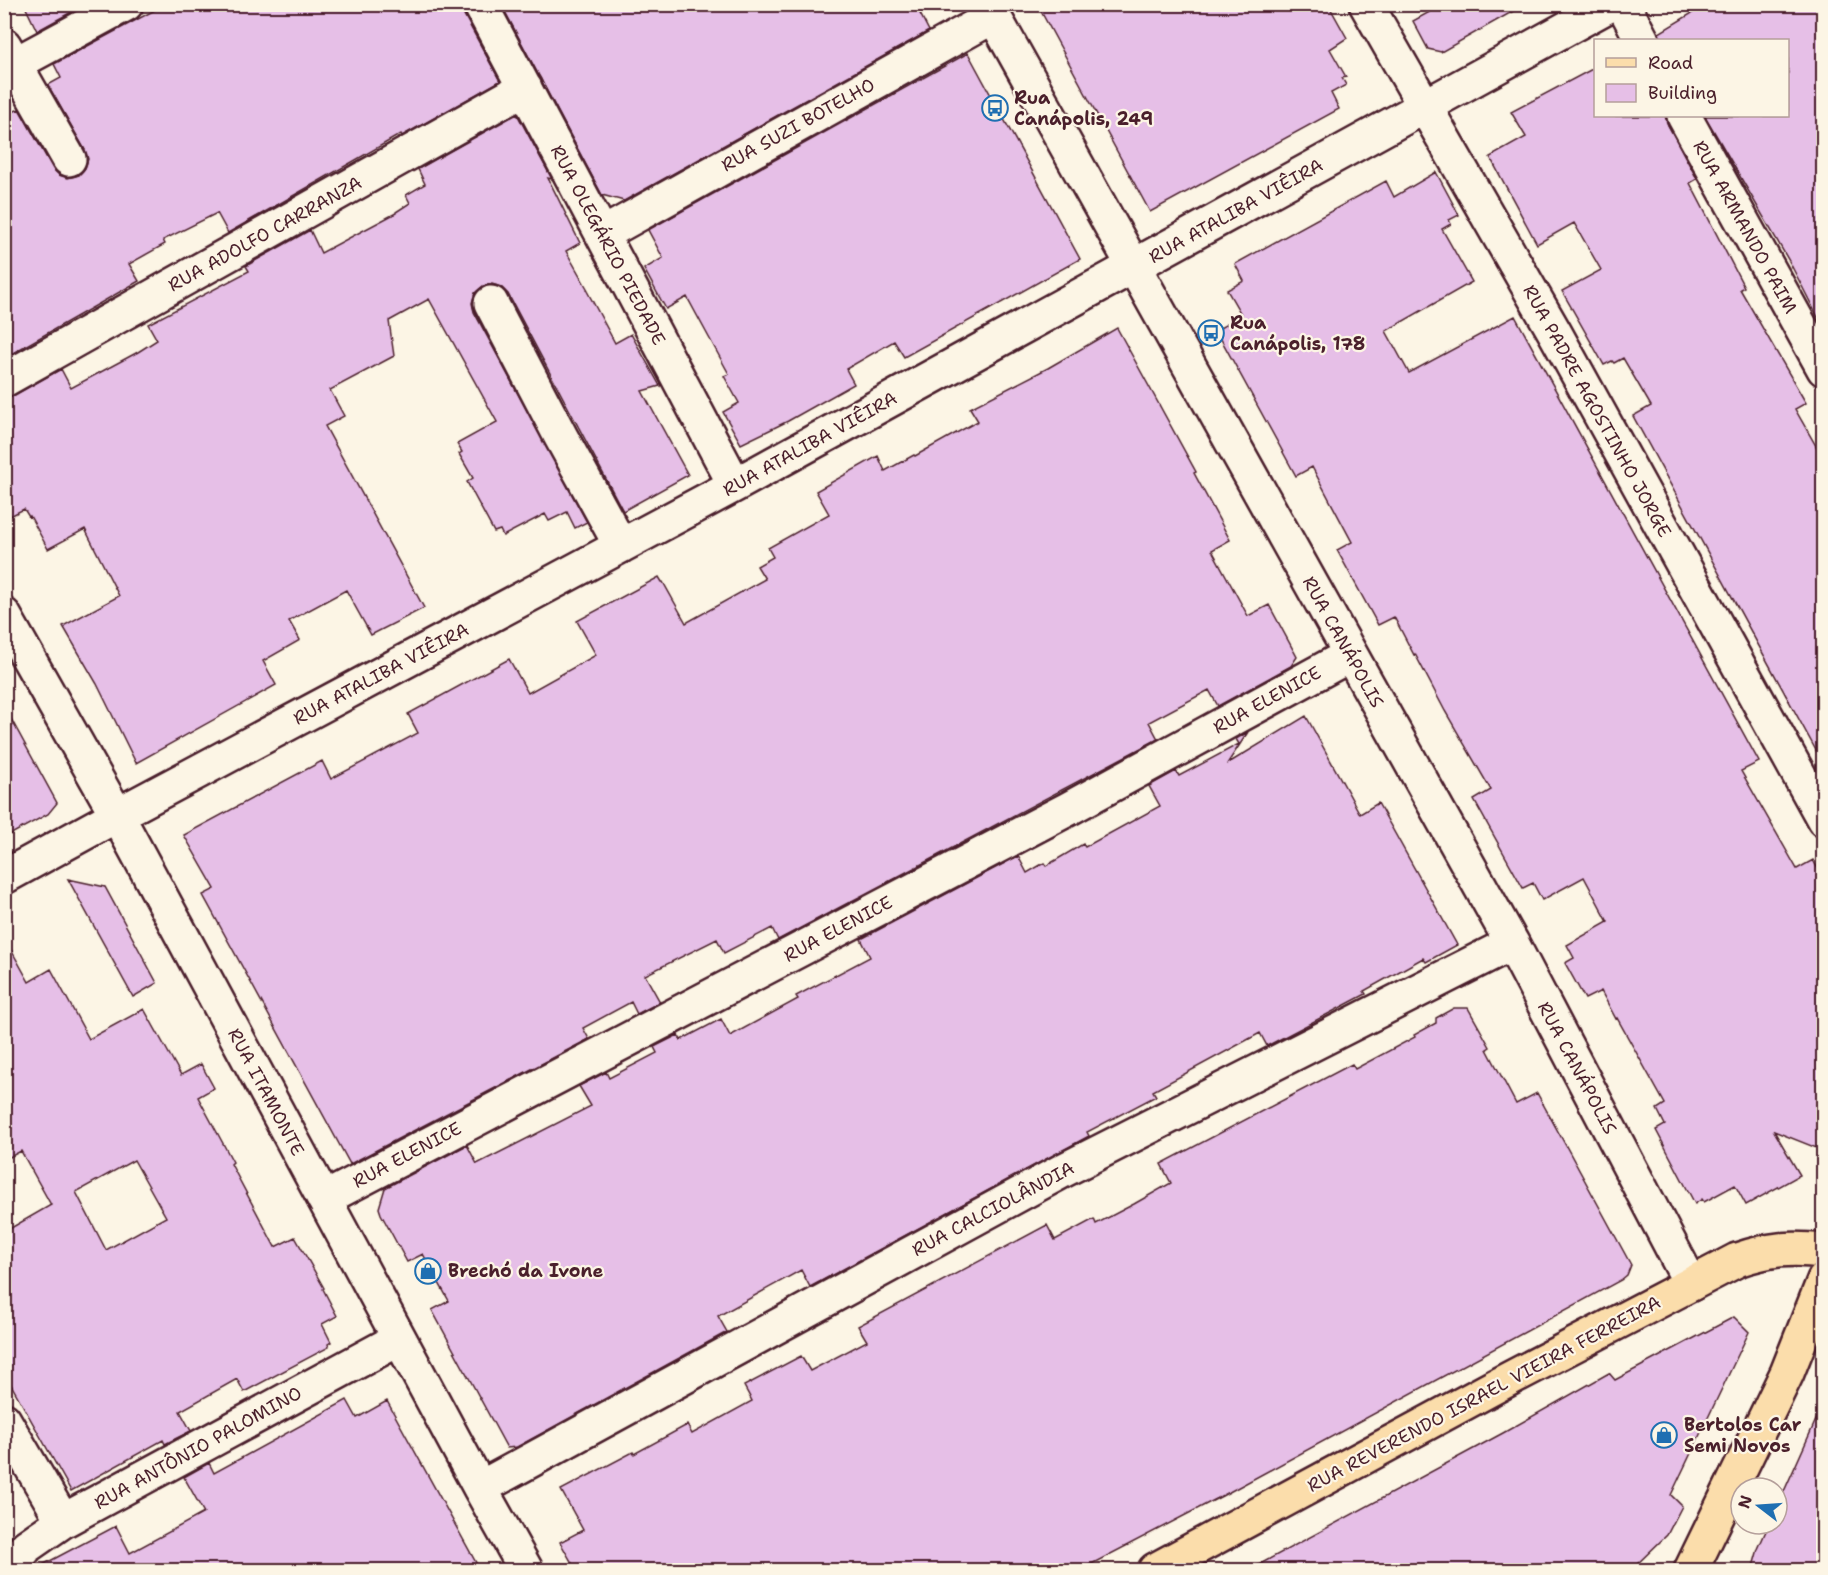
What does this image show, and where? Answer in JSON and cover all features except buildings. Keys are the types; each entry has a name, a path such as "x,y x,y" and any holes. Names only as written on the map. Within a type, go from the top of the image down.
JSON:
{"main road":[{"name":"RUA REVERENDO ISRAEL VIEIRA FERREIRA","path":"1155,1570 1507,1380 1737,1260 1761,1252 1796,1248 1824,1251"},
{"path":"1691,1570 1787,1373 1824,1280"}],"street":[{"path":"69,159 10,54 126,4"},
{"name":"RUA OLEGÁRIO PIEDADE","path":"480,4 735,485"},
{"name":"RUA PADRE AGOSTINHO JORGE","path":"1365,4 1555,333 1824,820"},
{"name":"RUA ATALIBA VIÊIRA","path":"4,877 735,485 1611,4"},
{"path":"1623,4 1641,39"},
{"name":"RUA SUZI BOTELHO","path":"603,234 991,10"},
{"name":"RUA CANÁPOLIS","path":"991,10 1512,943 1691,1284"},
{"name":"RUA ADOLFO CARRANZA","path":"4,380 525,88"},
{"name":"RUA ARMANDO PAIM","path":"1685,117 1824,369"},
{"path":"491,303 621,546"},
{"name":"RUA ITAMONTE","path":"4,615 117,815 526,1570"},
{"name":"RUA ELENICE","path":"324,1199 1057,814 1350,655"},
{"name":"RUA CALCIOLÂNDIA","path":"480,1488 1064,1170 1512,943"},
{"name":"RUA ANTÔNIO PALOMINO","path":"8,1570 27,1546 63,1521 399,1339"},
{"path":"4,1420 63,1521"}],"place":[{"name":"Rua Canápolis, 249","path":"995,108"},
{"name":"Rua Canápolis, 178","path":"1211,333"},
{"name":"Brechó da Ivone","path":"428,1271"},
{"name":"Bertolos Car Semi Novos","path":"1664,1435"}]}
